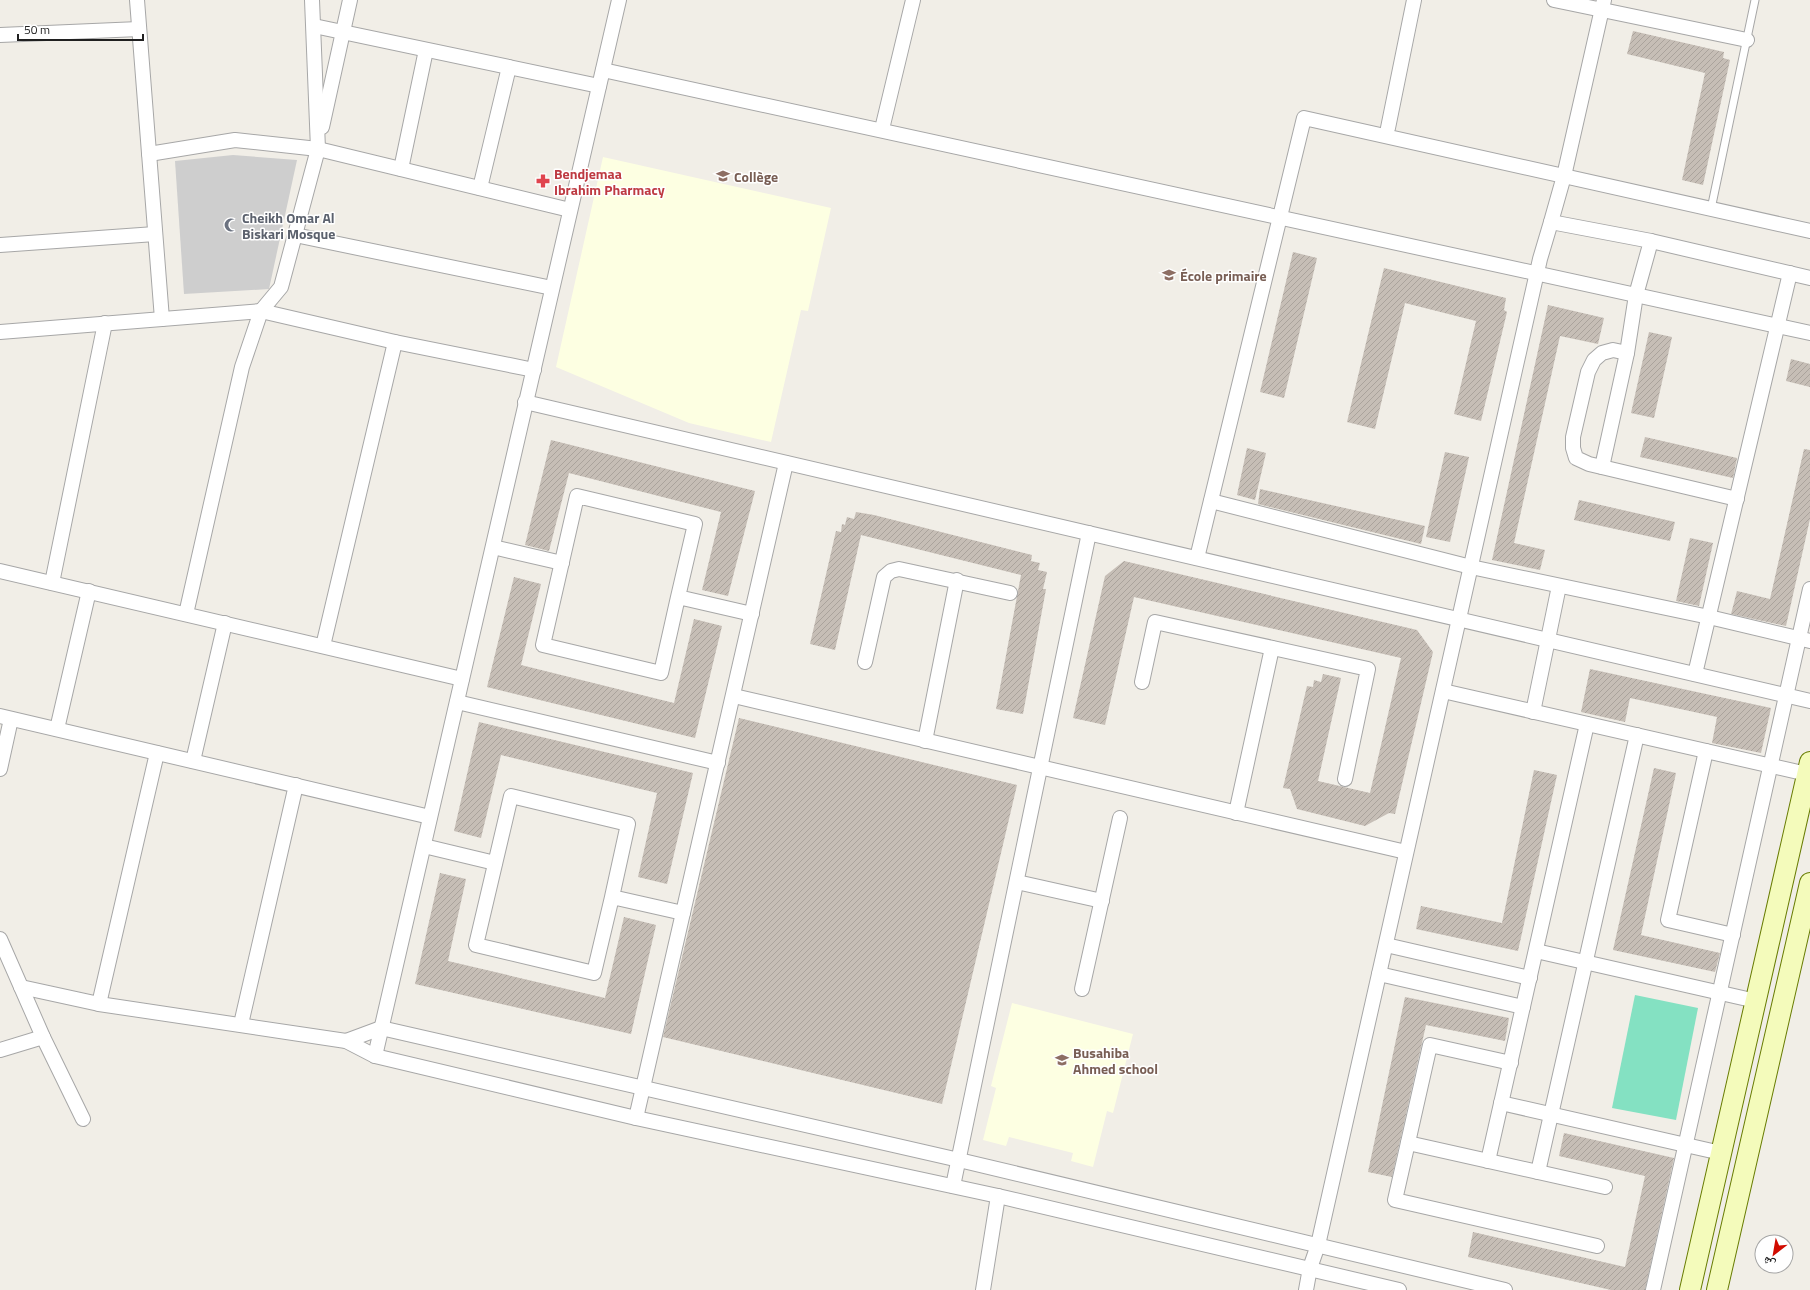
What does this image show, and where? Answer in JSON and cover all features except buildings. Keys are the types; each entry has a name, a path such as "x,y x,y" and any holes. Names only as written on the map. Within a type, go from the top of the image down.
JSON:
{"main road":[{"path":"1690,1290 1809,768"},
{"path":"1717,1290 1810,883"}],"street":[{"path":"137,0 162,319"},
{"path":"312,0 318,149"},
{"path":"186,614 242,368 262,311 281,287 318,149 350,0"},
{"path":"375,1056 619,0"},
{"path":"882,129 913,0"},
{"path":"1388,128 1414,0"},
{"path":"1554,0 1603,5 1747,40"},
{"path":"1306,1290 1310,1268 1318,1245 1537,273 1564,176 1603,5"},
{"path":"314,26 599,86"},
{"path":"0,35 139,29"},
{"path":"400,169 426,50"},
{"path":"480,188 509,67"},
{"path":"603,70 882,129 1810,332"},
{"path":"1197,558 1304,118 1810,231"},
{"path":"149,154 235,140 318,149 570,210"},
{"path":"1551,222 1651,241 1810,278"},
{"path":"0,245 155,234"},
{"path":"294,235 552,288"},
{"path":"1602,466 1627,353 1636,295 1651,241"},
{"path":"1695,674 1790,273"},
{"path":"0,332 262,311 396,342 534,370"},
{"path":"52,583 105,323"},
{"path":"323,646 396,342"},
{"path":"1627,353 1613,350 1602,353 1594,360 1588,372 1573,437 1573,448 1576,458 1588,464 1602,466 1737,499"},
{"path":"525,402 1810,701"},
{"path":"636,1118 734,696 786,463"},
{"path":"577,496 695,524 678,597 661,673 543,646 577,496"},
{"path":"1211,501 1471,567 1709,617 1805,640"},
{"path":"954,1186 1089,533"},
{"path":"493,547 562,563"},
{"path":"865,662 884,578 892,571 899,569 957,580 1010,593"},
{"path":"0,570 462,679"},
{"path":"925,741 957,580"},
{"path":"1534,712 1559,586"},
{"path":"1653,1290 1771,766 1785,695 1805,640 1810,590"},
{"path":"57,729 89,591"},
{"path":"678,597 752,614"},
{"path":"1142,682 1155,622 1368,669 1344,779"},
{"path":"193,761 225,623"},
{"path":"1236,813 1272,648"},
{"path":"1443,691 1771,766 1809,768"},
{"path":"734,696 1406,852"},
{"path":"457,702 718,763"},
{"path":"0,769 6,717 430,817"},
{"path":"1488,1161 1587,724"},
{"path":"1538,1172 1637,735"},
{"path":"1706,751 1668,920 1733,935"},
{"path":"99,1004 157,752"},
{"path":"241,1024 296,785"},
{"path":"510,796 628,824 612,897 594,973 476,945 510,796"},
{"path":"1082,989 1120,818"},
{"path":"424,846 495,863"},
{"path":"1017,882 1102,901"},
{"path":"612,897 684,913"},
{"path":"0,939 43,1037 82,1119"},
{"path":"1386,945 1530,978"},
{"path":"1536,951 1756,1001"},
{"path":"1379,974 1523,1007"},
{"path":"21,987 99,1004 241,1024 346,1041 375,1056 636,1118 954,1186 1399,1290"},
{"path":"346,1041 382,1028 959,1160 1505,1290"},
{"path":"0,1050 43,1037"},
{"path":"1511,1063 1430,1044 1395,1200 1597,1246"},
{"path":"1502,1103 1721,1153"},
{"path":"1408,1143 1605,1187"},
{"path":"983,1290 998,1196"}],"lane":[{"path":"1711,209 1756,0"}],"shaded area":[{"name":"Cheikh Omar Al Biskari Mosque","path":"233,155 297,160 269,289 184,294 175,161"},
{"path":"603,157 831,208 808,311 801,310 771,442 689,423 556,367"},
{"name":"Busahiba Ahmed school","path":"1012,1003 1133,1034 1113,1113 1107,1111 1093,1167 1071,1161 1073,1153 1009,1137 1006,1146 983,1140 996,1088 991,1086"}],"green space":[{"path":"1635,995 1698,1008 1676,1120 1612,1108"}],"place":[{"name":"Collège","path":"723,176"},
{"name":"Bendjemaa Ibrahim Pharmacy","path":"543,181"},
{"name":"Cheikh Omar Al Biskari Mosque","path":"231,225"},
{"name":"École primaire","path":"1169,275"},
{"name":"Busahiba Ahmed school","path":"1062,1060"}]}
